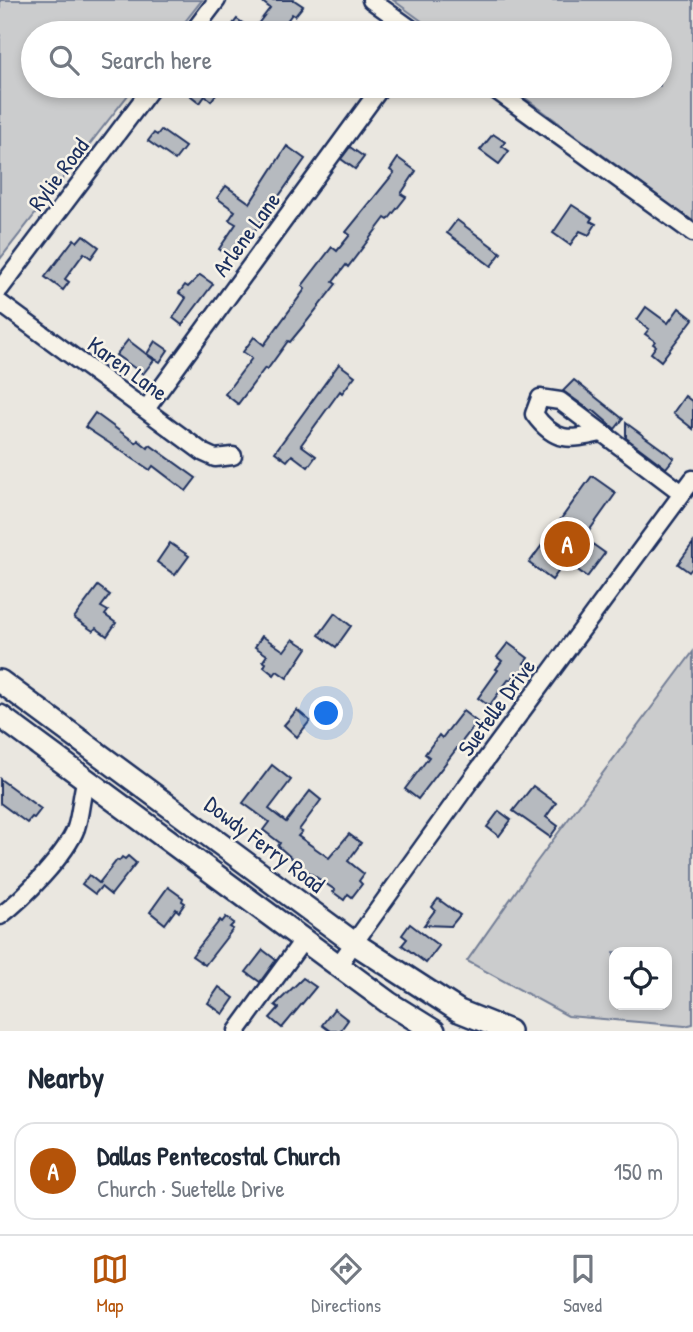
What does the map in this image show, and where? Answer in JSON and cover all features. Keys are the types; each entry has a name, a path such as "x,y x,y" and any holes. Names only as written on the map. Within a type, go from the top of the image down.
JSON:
{"main road":[{"name":"Dowdy Ferry Road","path":"0,681 354,943 459,1011 509,1031"},
{"path":"0,716 389,1003 432,1030"},
{"path":"32,739 48,716"}],"street":[{"path":"201,21 217,0"},
{"path":"371,0 400,21"},
{"name":"Rylie Road","path":"0,289 144,98"},
{"name":"Arlene Lane","path":"146,409 373,98"},
{"path":"507,98 693,233"},
{"name":"Karen Lane","path":"0,303 204,453 215,458 233,456"},
{"path":"601,433 682,493"},
{"name":"Suetelle Drive","path":"339,964 693,479"},
{"path":"0,916 53,864 67,845 76,827 86,779"},
{"path":"237,1031 304,939"}],"shaded area":[{"path":"0,0 202,0 185,21 21,21 21,98 126,98 0,259"},
{"path":"393,0 693,0 693,222 525,98 672,98 672,21 422,21"},
{"path":"693,652 693,1024 685,1026 568,1016 467,961 535,864"}],"building":[{"path":"260,0 294,0 303,6 287,21 260,21 270,8"},
{"path":"161,130 185,147 175,160 148,141 154,133 157,135"},
{"path":"493,134 505,142 502,146 509,151 499,164 480,150"},
{"path":"287,146 305,159 234,260 219,249 236,224 229,220 235,211 217,198 226,186 250,203"},
{"path":"350,147 364,157 355,169 341,159"},
{"path":"398,158 416,171 401,194 406,197 388,220 385,218 348,267 346,265 333,282 336,284 238,404 225,394 252,358 243,352 254,337 264,345 305,289 302,286 332,247 337,251 350,235 346,232 394,173 390,170"},
{"path":"572,205 592,218 590,221 596,224 589,235 580,231 570,245 553,233"},
{"path":"457,220 501,253 491,266 447,233"},
{"path":"83,235 99,247 91,258 84,253 65,279 69,282 63,290 45,277 74,239 77,242"},
{"path":"200,275 213,284 182,325 173,318 186,298 179,293 185,285 188,287"},
{"path":"646,307 668,323 679,308 693,319 661,361 651,353 656,346 653,344 655,341 645,334 649,329 637,320"},
{"path":"128,340 154,360 143,374 116,355"},
{"path":"155,341 168,350 160,362 147,354"},
{"path":"339,364 355,376 342,393 340,391 301,445 316,456 308,467 292,455 287,461 275,452"},
{"path":"574,380 623,419 615,429 593,410 563,391"},
{"path":"685,396 693,402 693,429 673,413"},
{"path":"95,413 136,443 138,440 148,448 150,445 196,478 186,491 153,466 150,470 85,427"},
{"path":"626,423 674,458 666,468 626,438"},
{"path":"592,476 616,493 584,538 605,553 587,577 566,561 552,580 529,563"},
{"path":"170,543 189,556 175,575 157,562"},
{"path":"693,543 693,567 689,572 678,564"},
{"path":"98,586 110,595 101,607 108,611 105,615 116,623 107,636 96,628 93,631 74,618"},
{"path":"335,613 351,626 336,647 319,635"},
{"path":"262,636 284,651 293,639 307,648 287,678 277,671 274,675 264,667 266,663 263,661 267,655 255,647"},
{"path":"508,643 528,658 524,663 529,667 522,676 517,672 509,679 489,706 478,698 498,670 496,669 502,661 497,657"},
{"path":"297,710 310,721 297,737 284,725"},
{"path":"463,711 477,722 418,799 405,789 429,757 425,754 439,735 442,738"},
{"path":"272,765 291,780 269,809 286,822 310,791 321,800 299,830 302,832 298,836 329,858 349,834 361,843 348,861 364,874 359,881 362,884 352,897 348,894 344,900 333,892 335,890 304,869 278,846 280,843 263,830 269,822 243,803"},
{"path":"0,779 41,809 34,818 27,823 0,803"},
{"path":"533,786 556,803 546,817 558,826 550,837 513,811"},
{"path":"499,811 511,820 499,836 487,827"},
{"path":"128,856 136,863 111,895 101,887 95,894 82,884 89,875 99,883 117,860"},
{"path":"168,887 183,898 185,903 179,912 176,909 165,924 150,912"},
{"path":"438,899 460,915 451,926 424,925 435,910 432,907"},
{"path":"226,917 234,923 230,927 233,929 205,965 192,956 220,920 222,922"},
{"path":"410,924 439,946 426,963 402,945 407,939 402,935"},
{"path":"263,950 276,960 260,982 246,972"},
{"path":"303,978 316,987 282,1028 270,1018 279,1008 275,1005"},
{"path":"219,987 234,998 223,1014 208,1003"},
{"path":"334,1009 348,1020 340,1031 330,1031 322,1025"}],"place":[{"name":"Dallas Pentecostal Church","path":"567,544"}]}
